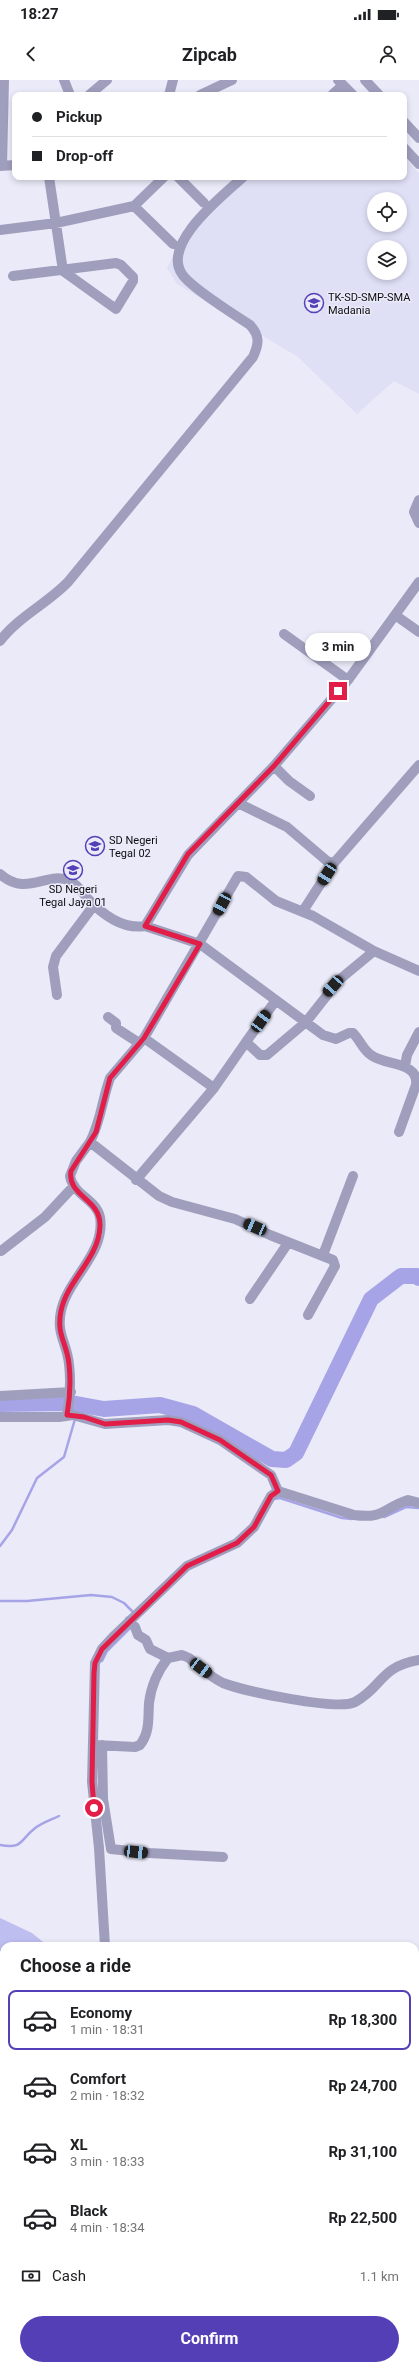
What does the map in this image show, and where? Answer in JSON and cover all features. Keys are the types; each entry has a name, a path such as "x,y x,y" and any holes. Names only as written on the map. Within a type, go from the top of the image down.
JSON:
{"street":[{"path":"4,80 1,115 1,166 12,165"},
{"path":"64,80 69,92"},
{"path":"93,92 107,80"},
{"path":"169,92 173,80"},
{"path":"206,92 232,80"},
{"path":"365,80 376,92"},
{"path":"334,92 340,82 350,92"},
{"path":"407,125 419,138"},
{"path":"407,151 419,164"},
{"path":"13,276 63,271 119,264 133,278 119,308 116,309 63,271 49,180"},
{"path":"0,230 56,223 134,206 161,180"},
{"path":"181,180 204,204"},
{"path":"0,641 11,629 58,592 68,582 253,356 258,347 256,332 250,325 187,280 179,267 180,251 188,231 197,220 241,180"},
{"path":"134,206 173,244"},
{"path":"419,500 414,512 419,523"},
{"path":"145,926 188,854 274,766 348,680 419,582"},
{"path":"395,615 419,632"},
{"path":"284,634 348,680"},
{"path":"303,911 334,863 419,765"},
{"path":"274,766 289,781 310,796"},
{"path":"238,804 287,827 327,861 334,863"},
{"path":"0,874 6,880 19,885 64,879 75,884 94,905 122,924 136,927 145,926 200,944 330,1038 353,1033 371,1055 404,1066 412,1071 418,1079 399,1132"},
{"path":"67,1415 71,1392 69,1362 60,1336 61,1310 66,1296 93,1250 100,1228 98,1210 74,1187 71,1171 76,1161 90,1142 100,1121 110,1078 141,1040 200,944 238,876 246,877 276,901 303,911 374,951 419,971"},
{"path":"57,995 53,967 56,956 94,905"},
{"path":"246,1042 260,1055 265,1056 306,1022 338,980 374,951"},
{"path":"136,1180 214,1088 276,1000"},
{"path":"108,1016 116,1023 116,1028 141,1040 214,1088"},
{"path":"404,1066 407,1055 419,1032"},
{"path":"90,1142 136,1180 159,1196 172,1202 235,1219 288,1243 332,1258 335,1266 308,1315"},
{"path":"323,1255 353,1176"},
{"path":"1,1251 45,1216 74,1187"},
{"path":"250,1299 288,1243"},
{"path":"0,1396 71,1392"},
{"path":"0,1417 59,1418 67,1415 84,1417 105,1424 168,1420 181,1422 220,1440 271,1475 278,1491 354,1515 367,1517 382,1514 408,1500 419,1503"},
{"path":"223,1857 149,1853 111,1849 103,1799 97,1745 95,1663 102,1649 132,1624 187,1566 237,1543 254,1527 271,1496 278,1491"},
{"path":"132,1624 138,1635 146,1640 150,1649 168,1658 182,1655 189,1658 213,1677 224,1683 306,1702 347,1706 365,1694 391,1669 405,1662 419,1660"},
{"path":"97,1745 140,1745 147,1733 154,1682 160,1668 168,1658"},
{"path":"97,1745 92,1782 105,1942"}],"shaded area":[{"name":"TK-SD-SMP-SMA Madania","path":"407,160 419,173 419,394 394,381 357,414 298,357 177,284 167,268 191,220 234,180 407,180"},
{"path":"0,1918 32,1933 43,1942 0,1942"}],"waterway":[{"path":"0,1404 71,1403 104,1409 160,1405 193,1414 272,1459 286,1460 296,1453 371,1299 401,1276 417,1276 419,1278"},
{"path":"0,1546 12,1530 37,1478 64,1457 75,1419"},
{"path":"274,1499 280,1498 342,1518 352,1519"},
{"path":"384,1517 406,1507 419,1508"},
{"path":"0,1601 27,1601 91,1595 112,1597 124,1603 135,1614"},
{"path":"102,1661 107,1651 131,1627"},
{"path":"0,1845 17,1845 37,1827 59,1816"}],"place":[{"name":"TK-SD-SMP-SMA Madania","path":"314,303"},
{"name":"SD Negeri Tegal 02","path":"95,846"},
{"name":"SD Negeri Tegal Jaya 01","path":"73,870"}],"route":[{"path":"94,1808 92,1782 94,1673 95,1663 102,1649 174,1577 187,1566 237,1543 254,1527 271,1496 278,1491 274,1485 271,1475 220,1440 181,1422 155,1420 134,1423 105,1424 95,1422 84,1417 67,1415 71,1392 69,1362 60,1336 59,1325 61,1310 66,1296 93,1250 98,1239 100,1228 100,1217 98,1210 74,1187 71,1182 71,1171 96,1132 102,1114 110,1078 144,1038 200,944 145,926 188,854 274,766 338,691"}]}
